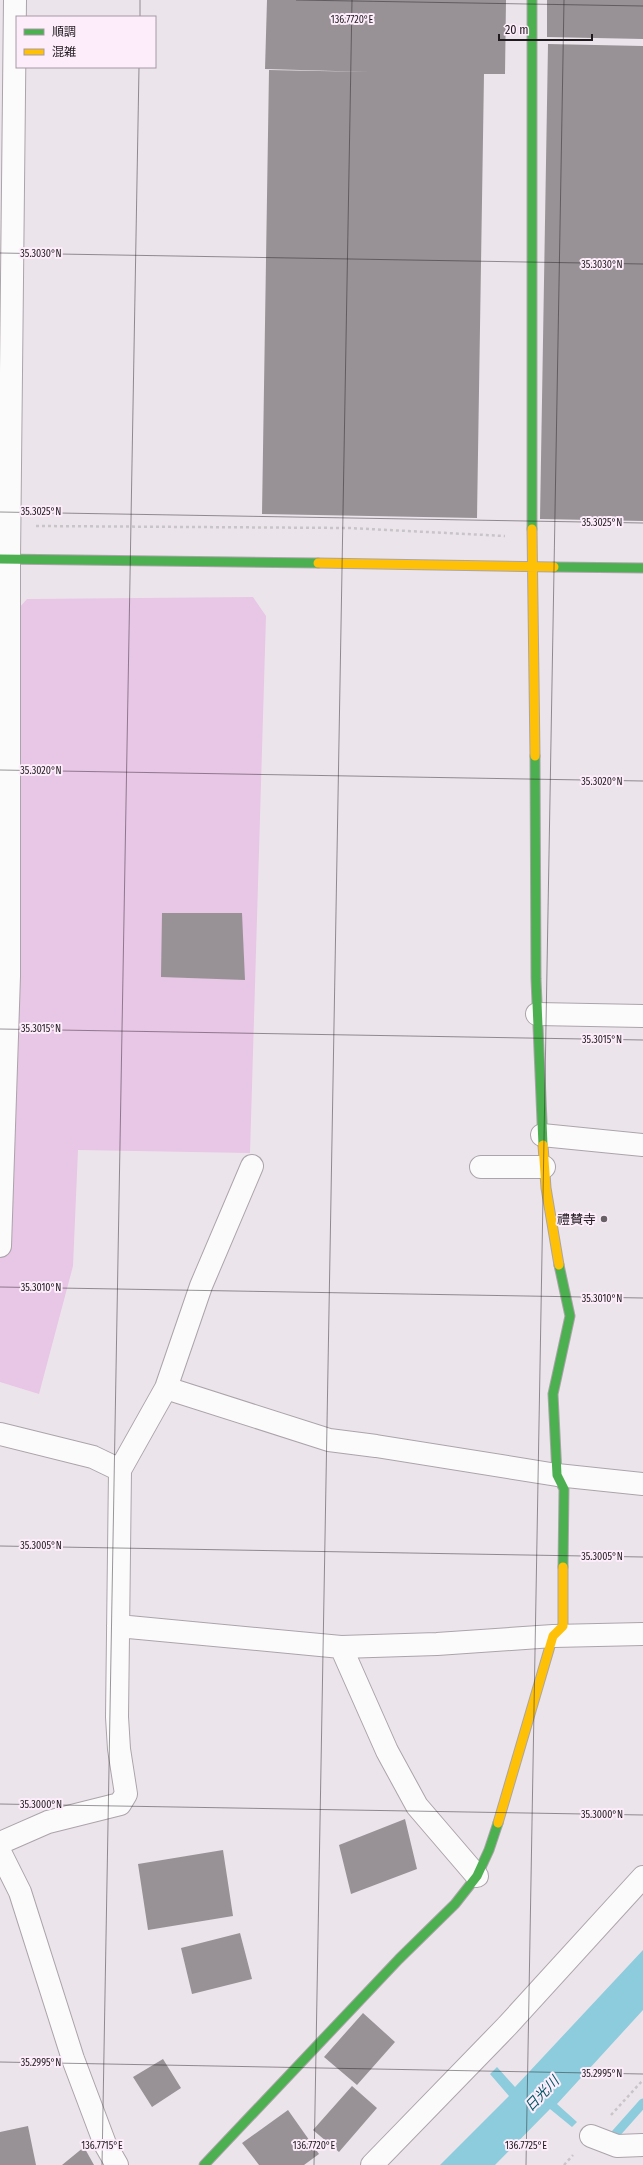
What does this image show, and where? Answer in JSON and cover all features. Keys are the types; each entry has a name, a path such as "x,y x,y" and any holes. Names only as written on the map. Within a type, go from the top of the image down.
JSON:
{"street":[{"path":"0,1246 9,976 4,559 10,526 15,0"},
{"path":"204,2165 394,1965 455,1904 477,1876 489,1850 553,1636 563,1626 564,1489 557,1475 553,1394 570,1316 556,1254 544,1167 537,1014 533,566 531,538 532,0"},
{"path":"4,559 643,568"},
{"path":"537,1014 643,1016"},
{"path":"542,1135 643,1145"},
{"path":"0,1842 48,1822 120,1804 126,1794 119,1749 117,1717 120,1470 166,1388 201,1286 252,1166"},
{"path":"482,1167 544,1167"},
{"path":"166,1388 329,1440 376,1446 557,1475 643,1484"},
{"path":"0,1434 93,1457 120,1470"},
{"path":"118,1626 341,1647 437,1644 553,1636 643,1634"},
{"path":"341,1647 387,1751 417,1806 477,1876"},
{"path":"0,1852 20,1892 73,2059 105,2144 117,2165"},
{"path":"372,2165 507,2026 643,1877"},
{"path":"591,2136 616,2146 643,2145"}],"path":[{"path":"10,526 349,528 531,538"}],"shaded area":[{"path":"253,597 266,616 250,1153 78,1150 73,1266 39,1394 0,1382 0,1244 11,617 27,599"}],"water":[{"name":"日光川","path":"643,1950 643,2010 557,2104 577,2122 572,2127 550,2109 495,2165 440,2165 509,2096 490,2074 497,2067 515,2087"}],"building":[{"path":"267,0 506,0 505,74 484,74 477,518 262,514 269,70 370,72 265,69"},
{"path":"547,0 643,0 643,39 547,37"},
{"path":"548,44 643,46 643,521 540,519"},
{"path":"162,913 242,913 245,980 161,977"},
{"path":"405,1819 417,1869 351,1894 339,1845"},
{"path":"223,1850 233,1916 148,1930 138,1864"},
{"path":"240,1933 252,1979 192,1994 181,1948"},
{"path":"363,2013 395,2042 357,2085 324,2057"},
{"path":"163,2059 181,2088 152,2107 133,2077"},
{"path":"352,2086 377,2108 339,2152 313,2130"},
{"path":"288,2110 319,2154 304,2165 259,2165 242,2143"},
{"path":"28,2126 36,2165 0,2165 0,2132"},
{"path":"84,2147 94,2165 62,2165"}],"waterway":[{"path":"611,2139 643,2103"}],"traffic: fast":[{"path":"532,0 532,529"},
{"path":"0,559 318,563"},
{"path":"554,567 643,568"},
{"path":"535,756 536,979 543,1145"},
{"path":"559,1265 570,1316 553,1394 557,1475 564,1489 563,1567"},
{"path":"204,2165 399,1959 455,1904 477,1876 489,1850 498,1823"}],"traffic: slow":[{"path":"532,529 535,756"},
{"path":"318,563 554,567"},
{"path":"543,1145 546,1188 559,1265"},
{"path":"498,1823 553,1636 563,1626 563,1567"}],"place":[{"name":"禮賛寺","path":"604,1219"}]}
